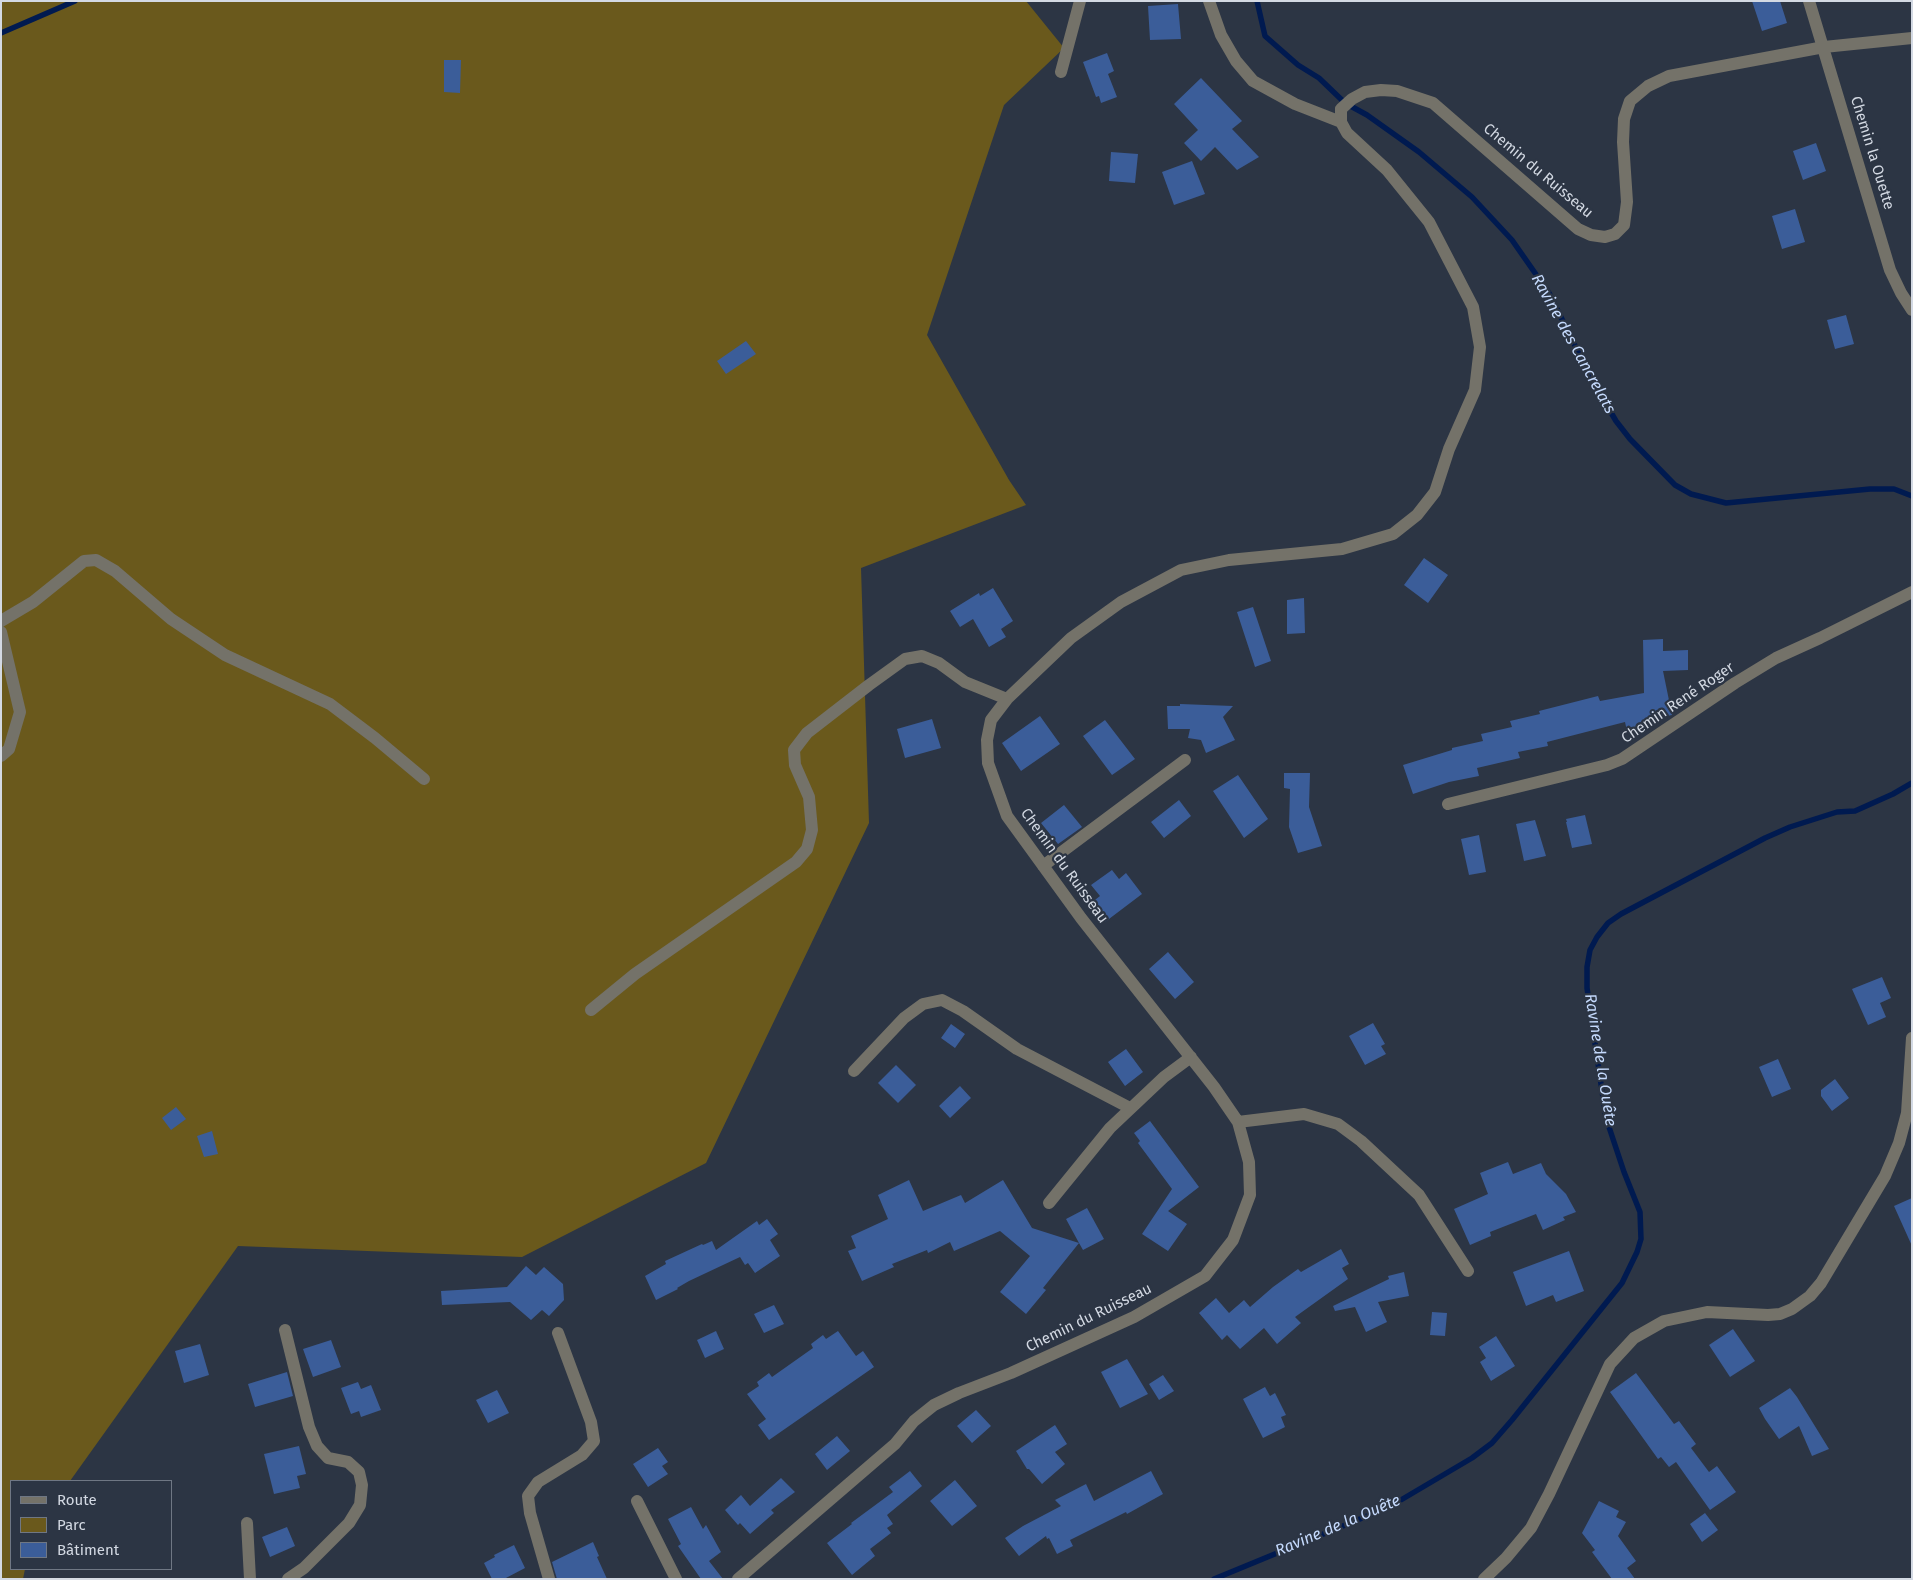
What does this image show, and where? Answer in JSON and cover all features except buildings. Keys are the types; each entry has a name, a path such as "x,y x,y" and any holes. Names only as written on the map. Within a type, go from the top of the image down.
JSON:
{"street":[{"path":"1061,72 1080,1"},
{"path":"1209,1 1221,35 1236,61 1253,81 1295,104 1341,122"},
{"name":"Chemin la Ouette","path":"1809,1 1890,270 1912,310"},
{"path":"1824,47 1912,38"},
{"name":"Chemin du Ruisseau","path":"738,1579 895,1444 914,1421 934,1405 1134,1318 1205,1276 1233,1240 1250,1194 1249,1162 1238,1122 1214,1087 1081,918 1007,816 988,763 987,740 991,720 1007,699 1071,638 1121,602 1180,570 1229,560 1342,549 1393,534 1417,515 1435,492 1448,450 1476,390 1480,347 1473,307 1429,222 1387,170 1347,133 1341,122 1341,109 1352,99 1365,92 1389,90 1432,103 1578,228 1591,235 1605,238 1615,234 1624,225 1627,202 1623,142 1624,119 1630,101 1648,86 1669,76 1824,47"},
{"path":"1,621 33,602 84,561 96,560 115,571 171,619 225,655 330,704 424,779"},
{"name":"Chemin René Roger","path":"1448,804 1607,765 1622,759 1776,658 1912,592"},
{"path":"1,632 20,712 9,749 1,756"},
{"path":"591,1010 636,974 796,862 807,849 812,830 808,797 795,765 794,750 807,732 905,659 922,656 939,663 965,682 1007,699"},
{"path":"1043,866 1185,760"},
{"path":"854,1071 904,1018 923,1004 942,1000 963,1011 1017,1049 1130,1108"},
{"path":"1484,1579 1506,1558 1531,1528 1610,1364 1634,1338 1664,1321 1707,1312 1780,1314 1792,1309 1816,1290 1886,1176 1899,1143 1907,1113 1912,1038"},
{"path":"1048,1203 1110,1128 1164,1077 1190,1057"},
{"path":"1238,1122 1304,1114 1338,1124 1361,1141 1419,1196 1468,1271"},
{"path":"285,1330 309,1427 317,1446 328,1458 348,1462 359,1472 362,1486 360,1505 349,1523 304,1568 288,1579"},
{"path":"549,1579 530,1513 528,1496 538,1482 582,1455 594,1441 591,1422 558,1333"},
{"path":"636,1502 676,1579"},
{"path":"247,1523 248,1578"}],"green space":[{"path":"1,1 1026,1 1064,48 1004,105 927,335 1009,480 1026,505 861,568 869,823 706,1163 522,1257 238,1246 71,1480 10,1480 10,1570 25,1570 23,1579 1,1579"}],"waterway":[{"name":"Ravine des Cancrelats","path":"1,33 75,1"},
{"name":"Ravine des Cancrelats","path":"1257,1 1265,36 1298,65 1319,78 1345,103 1367,115 1419,152 1472,197 1512,240 1549,293 1593,382 1616,421 1630,439 1675,485 1691,494 1726,503 1870,489 1894,489 1912,496"},
{"name":"Ravine de la Ouête","path":"1214,1579 1389,1507 1472,1458 1492,1443 1512,1420 1622,1283 1641,1239 1640,1212 1606,1118 1587,988 1587,967 1590,950 1608,923 1621,914 1765,838 1790,827 1837,812 1855,811 1912,783"}]}
